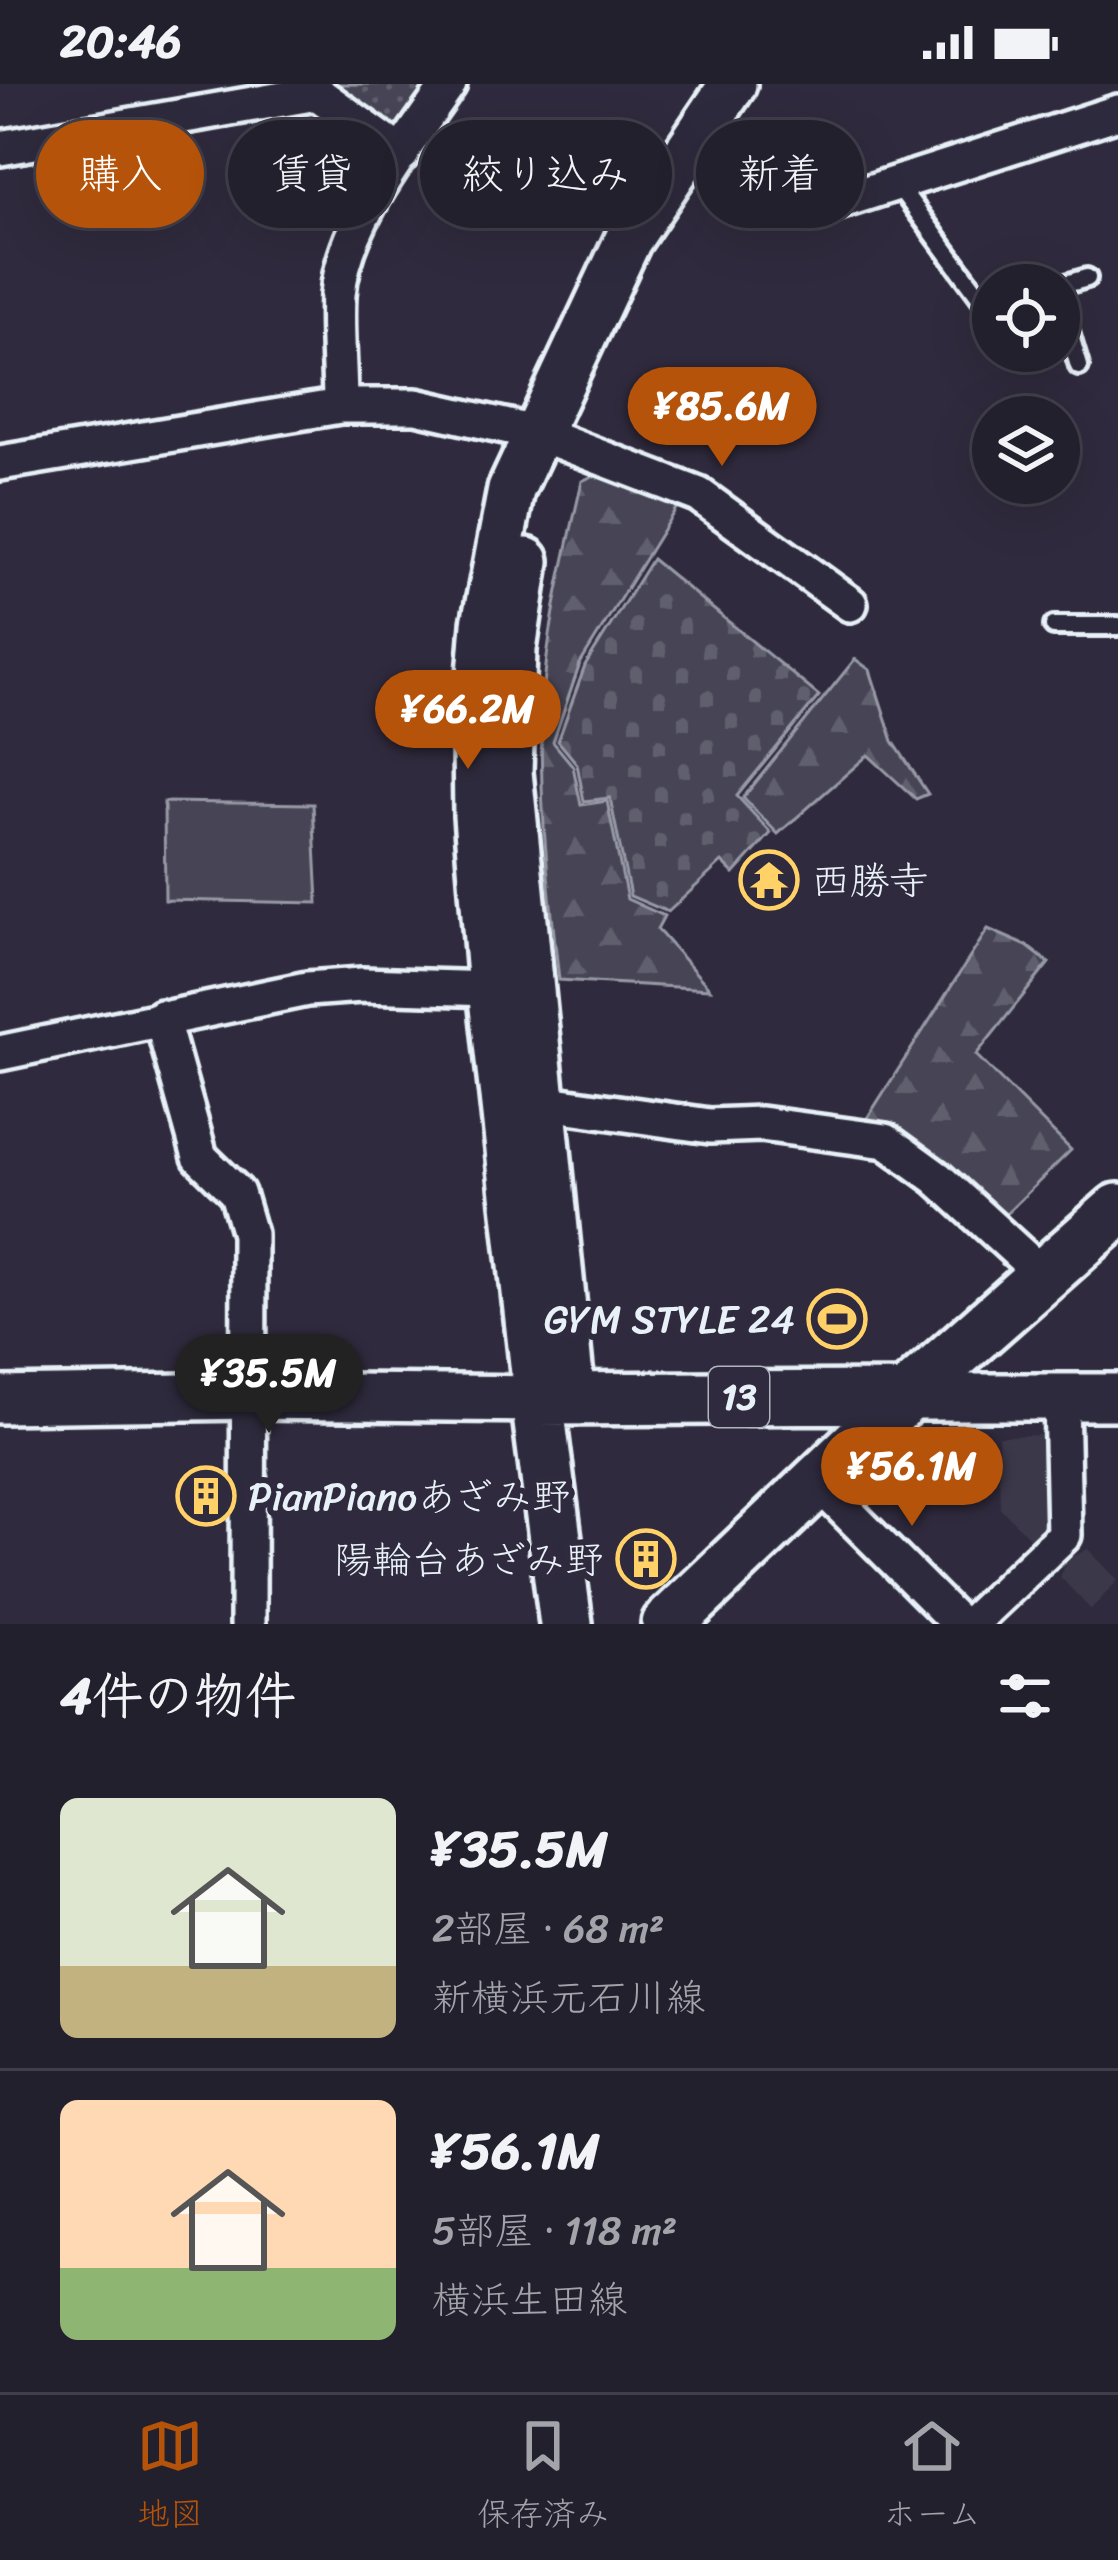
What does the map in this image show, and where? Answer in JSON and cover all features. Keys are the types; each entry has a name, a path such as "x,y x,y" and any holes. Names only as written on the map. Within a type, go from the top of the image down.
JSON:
{"main road":[{"path":"668,1624 906,1397 1118,1210"},
{"name":"13","path":"555,1399 906,1397"},
{"path":"555,1399 566,1624"},
{"path":"555,1399 598,1624"}],"street":[{"path":"340,406 338,292 351,239 449,84"},
{"path":"555,1399 491,989 477,816 476,739 485,625 511,490 628,240 733,84"},
{"path":"0,148 316,89 401,154"},
{"path":"688,151 741,181 805,202 835,202 1118,112"},
{"path":"0,463 340,406 416,406 540,434 699,495 850,604"},
{"path":"540,434 545,480 528,551 514,649 508,772 541,1102 555,1399"},
{"path":"0,1053 307,989 362,985 491,989"},
{"path":"161,1017 200,1157 237,1193 249,1234 248,1624"},
{"path":"541,1102 710,1126 761,1124 886,1141 938,1178 1042,1274"},
{"path":"906,1397 1118,1397"},
{"path":"970,1624 1064,1535 1061,1397"},
{"path":"0,1400 555,1399"},
{"path":"817,1482 959,1624"}],"lane":[{"path":"895,181 972,286"},
{"path":"1080,280 1087,278"},
{"path":"1054,626 1118,626"}],"shaded area":[{"path":"1040,1435 1047,1440 1053,1524 1034,1542 1000,1508 998,1436"},
{"path":"1088,1549 1118,1580 1091,1610 1060,1577 1068,1559"}],"green space":[{"path":"329,84 437,84 399,140 396,120 374,120"},
{"path":"599,473 677,507 580,664 553,742 573,766 581,805 607,801 627,899 664,916 657,929 710,989 559,980 543,806 545,673 582,481"},
{"path":"652,559 819,696 737,796 771,833 734,874 722,862 668,912 630,896 610,798 584,801 577,764 558,741 585,666"},
{"path":"855,659 870,670 893,741 928,794 916,799 868,755 778,834 743,798"},
{"path":"164,802 313,804 318,903 165,900"},
{"path":"988,929 1027,946 1049,963 976,1055 1071,1150 1003,1217 883,1123 866,1120"}],"place":[{"name":"西勝寺","path":"769,880"},
{"name":"GYM STYLE 24","path":"837,1319"},
{"name":"PianPianoあざみ野","path":"206,1496"},
{"name":"陽輪台あざみ野","path":"646,1559"}]}
